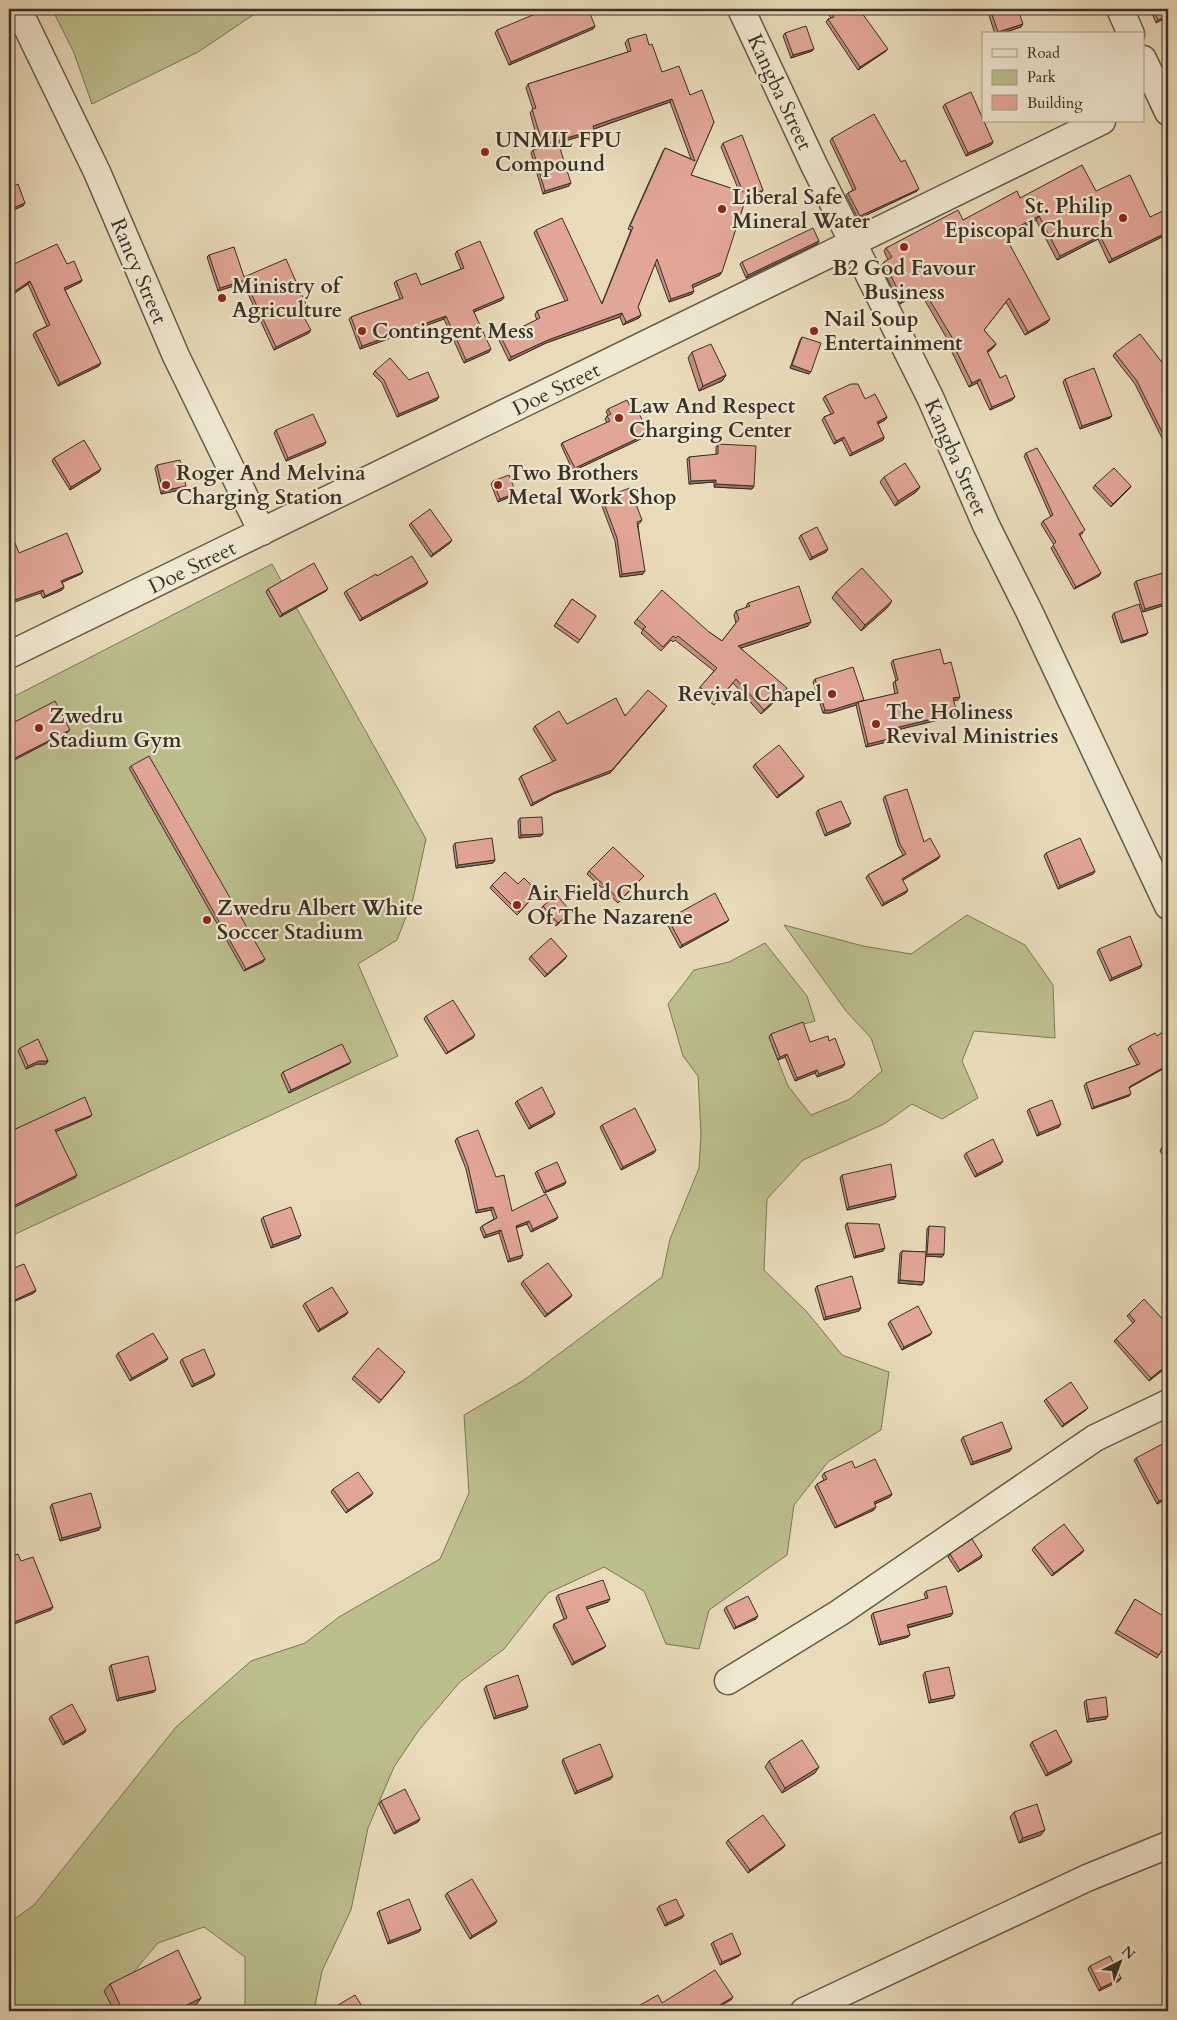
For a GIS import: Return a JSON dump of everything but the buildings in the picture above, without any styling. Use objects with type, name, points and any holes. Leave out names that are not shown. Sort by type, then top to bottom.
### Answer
[{"type":"street","name":"Rancy Street","points":[[18,9],[97,172],[176,356],[262,532]]},
{"type":"street","name":"Kangba Street","points":[[741,9],[930,397],[986,525],[1029,611],[1168,906]]},
{"type":"street","points":[[1120,9],[1131,32]]},
{"type":"street","points":[[1144,61],[1160,99]]},
{"type":"street","name":"Doe Street","points":[[9,655],[1100,122]]},
{"type":"street","points":[[728,1681],[839,1613],[1095,1438],[1168,1403]]},
{"type":"street","points":[[804,2011],[1104,1870],[1168,1845]]},
{"type":"green space","points":[[52,9],[262,9],[198,52],[92,104],[74,53]]},
{"type":"green space","name":"Zwedru Albert White Soccer Stadium","points":[[272,564],[426,839],[413,899],[397,940],[358,964],[398,1056],[9,1237],[9,699]]},
{"type":"green space","points":[[967,915],[1025,945],[1053,985],[1055,1038],[974,1031],[962,1061],[978,1098],[942,1119],[912,1104],[884,1124],[803,1160],[767,1199],[764,1270],[807,1312],[842,1355],[889,1372],[881,1430],[828,1462],[794,1505],[787,1555],[709,1610],[699,1649],[666,1644],[644,1591],[604,1567],[548,1593],[504,1649],[460,1682],[419,1730],[394,1767],[368,1828],[351,1910],[322,1971],[314,2011],[245,2011],[245,1957],[204,1927],[158,1943],[126,1981],[125,2011],[9,2011],[9,1923],[34,1905],[176,1727],[251,1661],[305,1643],[339,1617],[440,1559],[469,1493],[464,1415],[524,1380],[662,1277],[670,1239],[699,1168],[701,1134],[698,1076],[683,1056],[668,1004],[694,970],[729,962],[765,943],[807,996],[815,1021],[789,1028],[772,1045],[788,1086],[811,1115],[850,1099],[882,1071],[871,1038],[846,1011],[784,925],[863,946],[911,954]]},
{"type":"place","name":"UNMIL FPU Compound","points":[[485,152]]},
{"type":"place","name":"Liberal Safe Mineral Water","points":[[722,209]]},
{"type":"place","name":"St. Philip Episcopal Church","points":[[1123,218]]},
{"type":"place","name":"B2 God Favour Business","points":[[904,247]]},
{"type":"place","name":"Ministry of Agriculture","points":[[222,298]]},
{"type":"place","name":"Contingent Mess","points":[[362,331]]},
{"type":"place","name":"Nail Soup Entertainment","points":[[814,331]]},
{"type":"place","name":"Law And Respect Charging Center","points":[[619,418]]},
{"type":"place","name":"Roger And Melvina Charging Station","points":[[166,485]]},
{"type":"place","name":"Two Brothers Metal Work Shop","points":[[498,485]]},
{"type":"place","name":"Revival Chapel","points":[[832,694]]},
{"type":"place","name":"The Holiness Revival Ministries","points":[[876,724]]},
{"type":"place","name":"Zwedru Stadium Gym","points":[[39,728]]},
{"type":"place","name":"Air Field Church Of The Nazarene","points":[[517,905]]},
{"type":"place","name":"Zwedru Albert White Soccer Stadium","points":[[207,920]]}]
